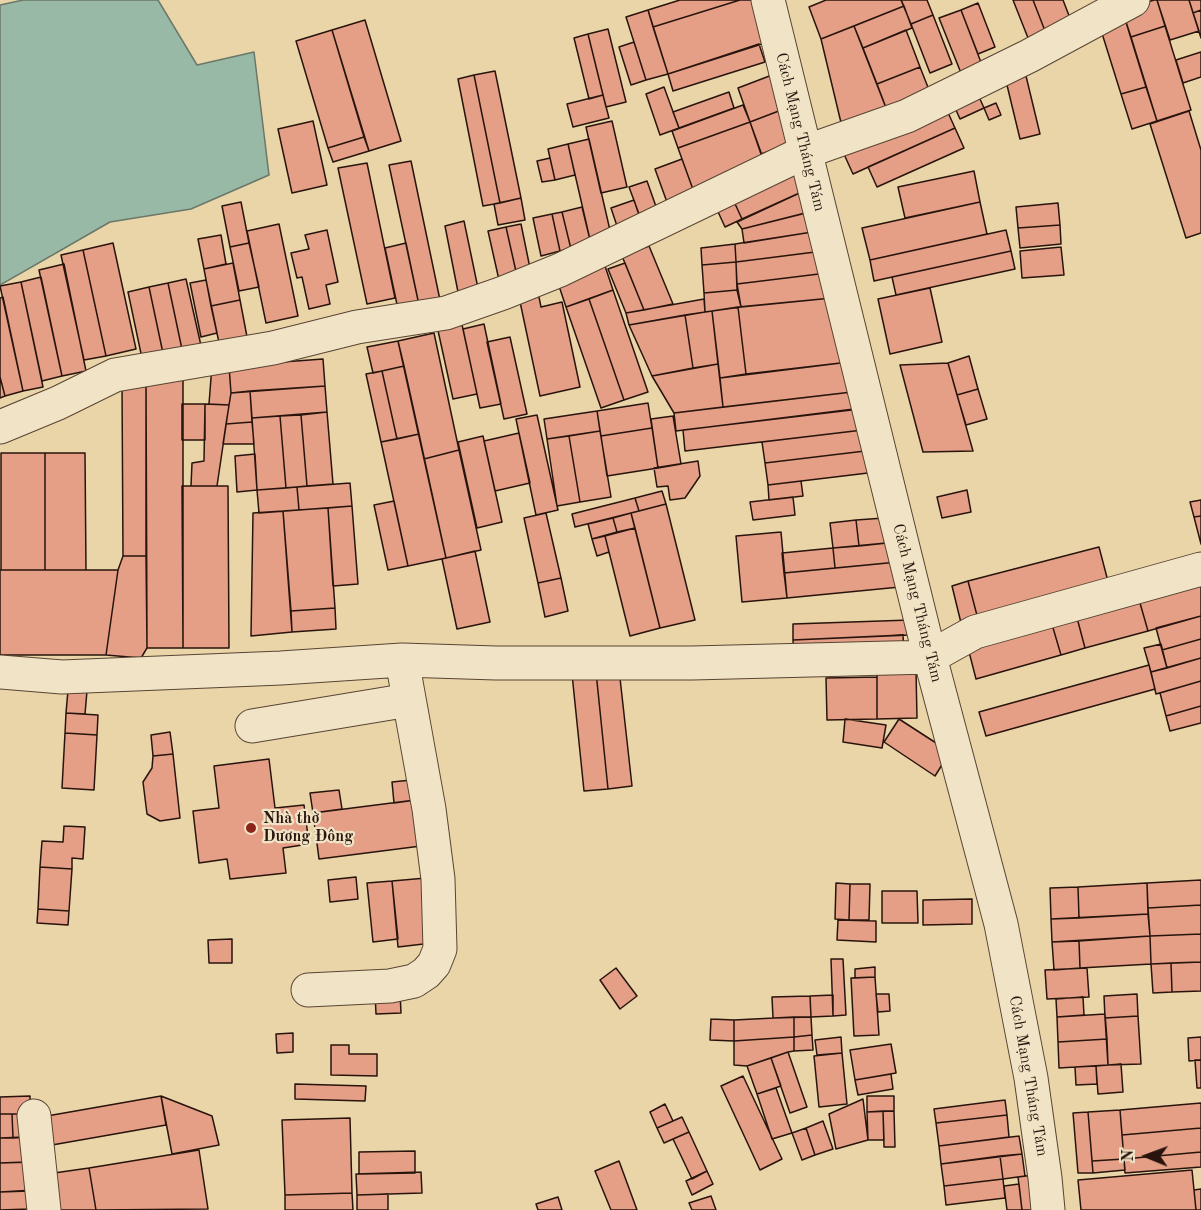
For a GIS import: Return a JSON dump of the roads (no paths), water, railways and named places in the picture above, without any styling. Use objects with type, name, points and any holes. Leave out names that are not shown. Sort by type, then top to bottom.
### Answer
[{"type":"street","name":"Cách Mạng Tháng Tám","points":[[768,0],[930,657],[1001,924],[1031,1078],[1048,1210]]},
{"type":"street","points":[[0,427],[58,403],[115,375],[273,348],[357,327],[446,313],[560,270],[805,152],[907,116],[1029,56],[1133,0]]},
{"type":"street","points":[[0,672],[62,677],[281,668],[402,660],[496,663],[692,663],[930,657],[975,632],[1201,569]]},
{"type":"street","points":[[308,990],[390,986],[414,981],[434,964],[440,949],[438,879],[429,809],[402,660]]},
{"type":"street","points":[[252,726],[409,700]]},
{"type":"street","points":[[34,1116],[44,1210]]},
{"type":"place","name":"Nhà thờ Dương Đông","points":[[251,828]]}]
